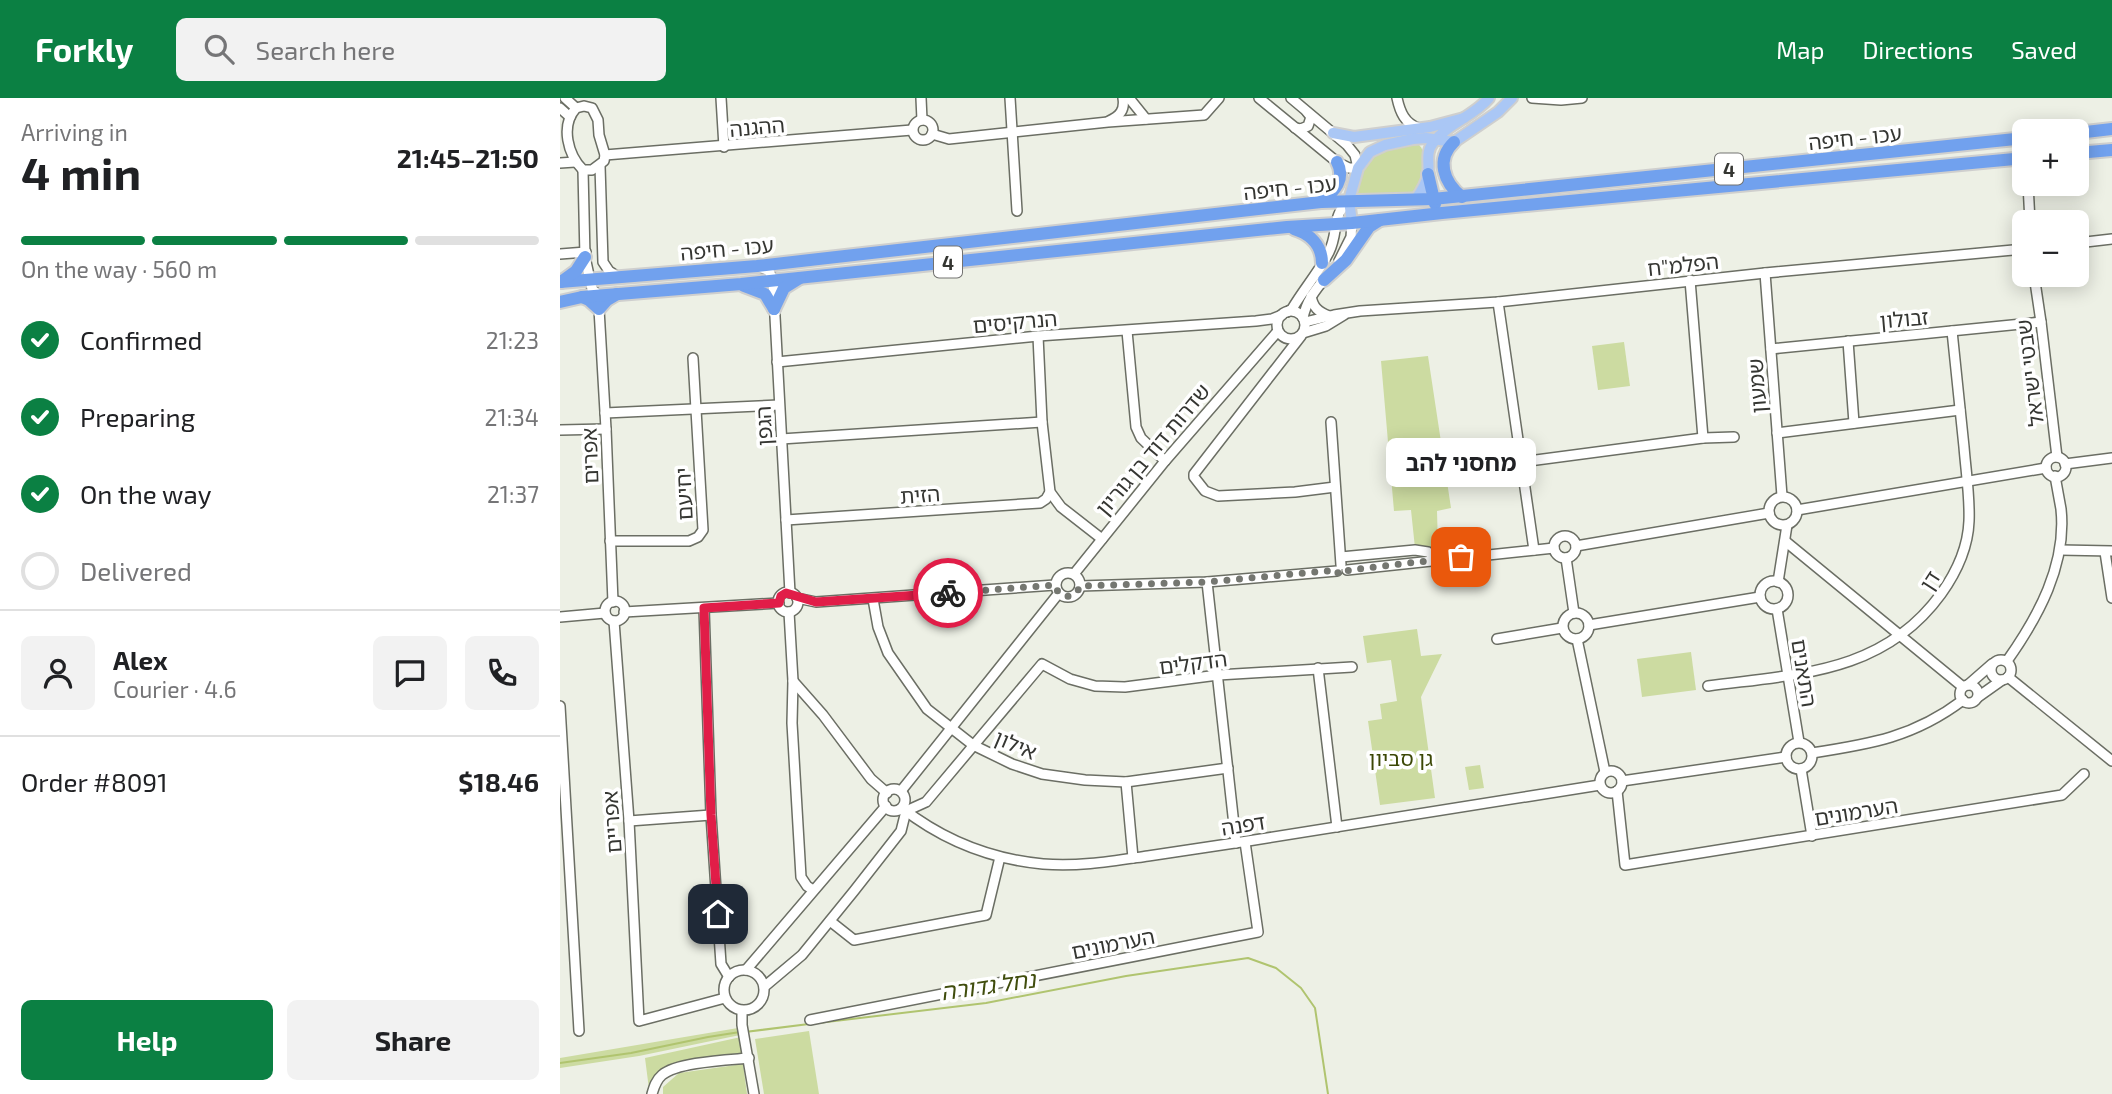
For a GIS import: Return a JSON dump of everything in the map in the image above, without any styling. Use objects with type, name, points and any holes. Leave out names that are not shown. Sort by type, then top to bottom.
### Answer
[{"type":"highway","points":[[2089,132],[2112,129]]},
{"type":"highway","name":"עכו - חיפה","points":[[560,282],[757,266],[1321,202],[1462,197],[2012,139]]},
{"type":"highway","points":[[1454,142],[1446,153],[1443,164],[1450,185],[1462,197]]},
{"type":"highway","points":[[2089,152],[2112,150]]},
{"type":"highway","name":"עכו - חיפה","points":[[560,302],[582,297],[599,302],[617,294],[741,285],[1287,226],[1352,223],[2010,160]]},
{"type":"highway","points":[[1321,202],[1332,193],[1339,180],[1337,162]]},
{"type":"highway","points":[[1428,174],[1433,199],[1441,213]]},
{"type":"highway","points":[[1324,279],[1346,260],[1368,228],[1381,220]]},
{"type":"highway","points":[[1287,226],[1313,239],[1320,251],[1322,263]]},
{"type":"highway","points":[[560,282],[576,271],[585,254]]},
{"type":"highway","points":[[774,309],[784,288],[803,277]]},
{"type":"highway","points":[[741,285],[765,294],[774,309]]},
{"type":"main road","points":[[1416,200],[1428,174],[1428,153],[1436,139],[1489,98]]},
{"type":"main road","points":[[1352,223],[1349,200],[1358,168],[1376,147],[1413,139],[1454,142],[1498,112],[1512,98]]},
{"type":"main road","points":[[1333,133],[1347,138],[1421,128],[1464,118]]},
{"type":"main road","points":[[1413,139],[1422,144],[1428,153]]},
{"type":"street","points":[[565,98],[573,112]]},
{"type":"street","points":[[721,98],[724,147]]},
{"type":"street","points":[[921,98],[922,120]]},
{"type":"street","points":[[1010,98],[1017,211]]},
{"type":"street","points":[[1108,122],[1121,114],[1123,98]]},
{"type":"street","points":[[1129,98],[1146,119]]},
{"type":"street","points":[[932,134],[949,139],[1204,115],[1219,98]]},
{"type":"street","points":[[1259,98],[1337,162],[1358,168],[1351,150],[1291,98]]},
{"type":"street","points":[[1397,98],[1407,122],[1421,128]]},
{"type":"street","points":[[1532,98],[1582,98]]},
{"type":"street","points":[[583,170],[600,166],[605,155],[592,103],[573,112],[568,129],[569,146],[575,162],[583,170],[585,254],[589,279],[599,302]]},
{"type":"street","points":[[560,108],[573,112]]},
{"type":"street","points":[[1295,128],[1303,129],[1308,126],[1311,117],[1307,112]]},
{"type":"street","points":[[922,120],[931,124],[932,134],[928,139],[921,140],[915,137],[912,130],[916,122],[922,120]]},
{"type":"street","name":"ההגנה","points":[[605,155],[912,130]]},
{"type":"street","points":[[560,163],[575,162]]},
{"type":"street","points":[[600,166],[603,262],[608,271],[618,277]]},
{"type":"street","points":[[1302,335],[1288,339],[1278,329],[1285,314],[1292,309],[1322,263],[1332,243],[1338,211],[1349,200]]},
{"type":"street","points":[[1335,487],[1218,496],[1200,486],[1194,474],[1302,335],[1305,308],[1311,296],[1341,258],[1353,231],[1352,223]]},
{"type":"street","points":[[2089,242],[2112,239]]},
{"type":"street","name":"הפלמ\"ח","points":[[1304,320],[2012,249]]},
{"type":"street","points":[[560,254],[585,254]]},
{"type":"street","points":[[757,266],[769,271],[773,280]]},
{"type":"street","name":"שמעון","points":[[1765,273],[1782,496]]},
{"type":"street","name":"הגפן","points":[[773,280],[786,520],[793,595]]},
{"type":"street","points":[[1690,280],[1703,438]]},
{"type":"street","name":"שבטי ישראל","points":[[2037,287],[2057,457]]},
{"type":"street","points":[[1311,296],[1315,308],[1329,316]]},
{"type":"street","name":"אפרים","points":[[599,302],[613,602]]},
{"type":"street","points":[[1498,302],[1534,550]]},
{"type":"street","points":[[1285,314],[1297,313],[1304,320]]},
{"type":"street","name":"הנרקיסים","points":[[777,362],[1038,336],[1256,321],[1285,314]]},
{"type":"street","name":"הפלמ\"ח","points":[[1302,335],[1326,326],[1346,314]]},
{"type":"street","name":"הנרקיסים","points":[[1256,321],[1278,329]]},
{"type":"street","name":"זבולון","points":[[1771,349],[2041,322]]},
{"type":"street","name":"שדרות דוד בן גוריון","points":[[1074,574],[1165,461],[1278,329]]},
{"type":"street","points":[[1127,331],[1138,432],[1146,444],[1165,461]]},
{"type":"street","name":"דן","points":[[1707,686],[1843,665],[1900,636],[1930,609],[1950,582],[1962,556],[1969,523],[1952,331]]},
{"type":"street","points":[[1038,336],[1042,422],[1050,492],[1061,507],[1102,539]]},
{"type":"street","name":"שדרות דוד בן גוריון","points":[[1262,349],[1288,339]]},
{"type":"street","points":[[1848,341],[1854,424]]},
{"type":"street","name":"יחיעם","points":[[610,541],[689,541],[698,537],[703,530],[693,358]]},
{"type":"street","points":[[605,413],[779,405]]},
{"type":"street","points":[[1777,433],[1960,410]]},
{"type":"street","points":[[781,439],[1042,422]]},
{"type":"street","points":[[1331,422],[1341,566]]},
{"type":"street","points":[[560,430],[606,429]]},
{"type":"street","points":[[1521,462],[1703,438],[1734,437]]},
{"type":"street","points":[[2057,457],[2065,464],[2063,473],[2055,476],[2049,474],[2046,468],[2049,460],[2057,457]]},
{"type":"street","points":[[2065,464],[2112,458]]},
{"type":"street","points":[[1797,510],[2046,468]]},
{"type":"street","points":[[2007,661],[2040,609],[2060,550],[2061,511],[2055,476]]},
{"type":"street","name":"הזית","points":[[786,520],[1037,503],[1044,502],[1050,492]]},
{"type":"street","points":[[1782,496],[1794,502],[1797,510],[1795,519],[1787,524],[1778,524],[1769,513],[1773,500],[1782,496]]},
{"type":"street","points":[[1576,545],[1769,513]]},
{"type":"street","points":[[1778,582],[1787,524]]},
{"type":"street","points":[[1564,535],[1571,537],[1576,545],[1575,552],[1566,558],[1559,556],[1554,548],[1557,538],[1564,535]]},
{"type":"street","points":[[1785,541],[1900,636],[1965,686],[1976,688],[1978,697]]},
{"type":"street","points":[[1080,586],[1207,582],[1341,566],[1437,560],[1554,548]]},
{"type":"street","points":[[1341,566],[1415,550],[1427,552],[1437,560]]},
{"type":"street","points":[[2060,550],[2108,552],[2112,598]]},
{"type":"street","points":[[1566,558],[1574,613]]},
{"type":"street","points":[[1063,573],[1074,574],[1080,580],[1080,586],[1077,593],[1071,597],[1062,596],[1057,589],[1057,578],[1063,573]]},
{"type":"street","points":[[1773,581],[1778,582],[1786,587],[1788,596],[1785,604],[1777,609],[1768,608],[1760,597],[1762,588],[1773,581]]},
{"type":"street","points":[[1207,582],[1228,768],[1240,842]]},
{"type":"street","points":[[779,603],[781,608],[793,610],[816,602],[1057,589]]},
{"type":"street","points":[[901,791],[1057,589]]},
{"type":"street","points":[[779,603],[783,594],[816,602]]},
{"type":"street","points":[[793,595],[798,603],[793,610],[792,723],[801,877],[813,890]]},
{"type":"street","points":[[1589,625],[1760,597]]},
{"type":"street","name":"אילון","points":[[873,599],[878,626],[888,653],[927,709],[973,745],[1012,764],[1042,774],[1126,782],[1228,768]]},
{"type":"street","points":[[613,602],[621,604],[624,612],[620,620],[614,621],[608,619],[605,613],[608,605],[613,602]]},
{"type":"street","points":[[624,612],[779,603]]},
{"type":"street","points":[[704,608],[711,815],[721,964],[729,977]]},
{"type":"street","name":"התאנים","points":[[1777,609],[1799,742]]},
{"type":"street","points":[[560,617],[605,613]]},
{"type":"street","points":[[1574,613],[1585,617],[1589,625],[1585,636],[1577,639],[1566,636],[1562,628],[1566,617],[1574,613]]},
{"type":"street","name":"אפריים","points":[[614,621],[629,821],[639,1021],[725,998]]},
{"type":"street","points":[[1497,639],[1562,628]]},
{"type":"street","points":[[1577,639],[1605,772]]},
{"type":"street","points":[[1962,700],[1960,692],[1965,686],[1997,660],[2007,661]]},
{"type":"street","points":[[1962,700],[1971,703],[2005,678],[2011,670],[2007,661]]},
{"type":"street","name":"הדקלים","points":[[973,745],[1042,664],[1070,679],[1095,686],[1125,687],[1217,675],[1352,667]]},
{"type":"street","points":[[1992,664],[1993,677],[2005,678],[2112,761]]},
{"type":"street","points":[[1318,668],[1337,827]]},
{"type":"street","points":[[793,681],[824,715],[871,779],[887,793]]},
{"type":"street","points":[[1812,753],[1881,741],[1910,732],[1941,717],[1962,700]]},
{"type":"street","points":[[560,706],[564,870],[579,1031]]},
{"type":"street","points":[[1799,742],[1806,744],[1812,753],[1811,762],[1801,769],[1789,765],[1786,757],[1790,745],[1799,742]]},
{"type":"street","points":[[901,791],[892,790],[887,793],[884,798],[886,806],[892,810],[904,810],[926,802],[973,745]]},
{"type":"street","points":[[1622,781],[1786,757]]},
{"type":"street","points":[[1801,769],[1812,836]]},
{"type":"street","points":[[1605,772],[1616,772],[1622,781]]},
{"type":"street","points":[[1605,772],[1600,778],[1600,785],[1607,793],[1617,791],[1622,781]]},
{"type":"street","name":"הערמונים","points":[[1617,791],[1625,865],[2062,794],[2084,774]]},
{"type":"street","points":[[1126,782],[1133,859]]},
{"type":"street","name":"דפנה","points":[[904,810],[941,835],[1000,857],[1044,864],[1083,865],[1600,785]]},
{"type":"street","points":[[764,988],[802,955],[901,831],[905,798],[901,791]]},
{"type":"street","points":[[746,970],[758,976],[764,994],[759,1005],[742,1011],[732,1007],[725,998],[724,987],[729,977],[746,970],[886,806]]},
{"type":"street","points":[[629,821],[711,815]]},
{"type":"street","name":"הערמונים","points":[[810,1020],[1258,932],[1240,842]]},
{"type":"street","points":[[830,921],[854,940],[986,915],[1000,857]]},
{"type":"street","points":[[742,1011],[754,1094]]},
{"type":"street","points":[[652,1094],[662,1074],[677,1067],[749,1058]]},
{"type":"green space","points":[[1416,142],[1424,153],[1425,167],[1414,193],[1354,193],[1361,171],[1378,149]]},
{"type":"green space","points":[[1624,342],[1630,386],[1598,390],[1592,346]]},
{"type":"green space","points":[[1428,356],[1451,508],[1437,511],[1438,547],[1415,548],[1411,510],[1394,511],[1381,361]]},
{"type":"green space","name":"גן סביון","points":[[1417,629],[1421,656],[1442,654],[1421,697],[1435,798],[1380,805],[1368,721],[1382,719],[1380,704],[1397,701],[1391,660],[1367,663],[1363,636]]},
{"type":"green space","points":[[1691,652],[1696,690],[1642,697],[1637,659]]},
{"type":"green space","points":[[1480,765],[1484,788],[1469,790],[1465,767]]},
{"type":"green space","points":[[738,1028],[740,1035],[639,1056],[560,1068],[560,1058]]},
{"type":"green space","points":[[809,1031],[819,1094],[764,1094],[755,1039]]},
{"type":"green space","points":[[741,1037],[742,1055],[677,1063],[657,1073],[649,1089],[645,1058]]},
{"type":"green space","points":[[743,1064],[747,1094],[663,1094],[663,1087],[679,1073]]},
{"type":"waterway","name":"נחל גדורה","points":[[818,1023],[986,1003],[1126,976],[1248,958],[1276,968],[1301,988],[1315,1008],[1328,1094]]},
{"type":"waterway","name":"נחל גדורה","points":[[745,1032],[809,1024]]},
{"type":"waterway","name":"נחל גדורה","points":[[560,1063],[631,1053],[740,1032]]},
{"type":"way so far","points":[[948,593],[1055,585],[1062,596],[1071,597],[1077,593],[1080,586],[1207,582],[1337,570],[1343,575],[1347,570],[1461,557]]},
{"type":"place","name":"מחסני להב","points":[[1461,557]]},
{"type":"route","points":[[718,914],[711,815],[704,608],[779,603],[781,596],[786,593],[816,602],[948,593]]}]
